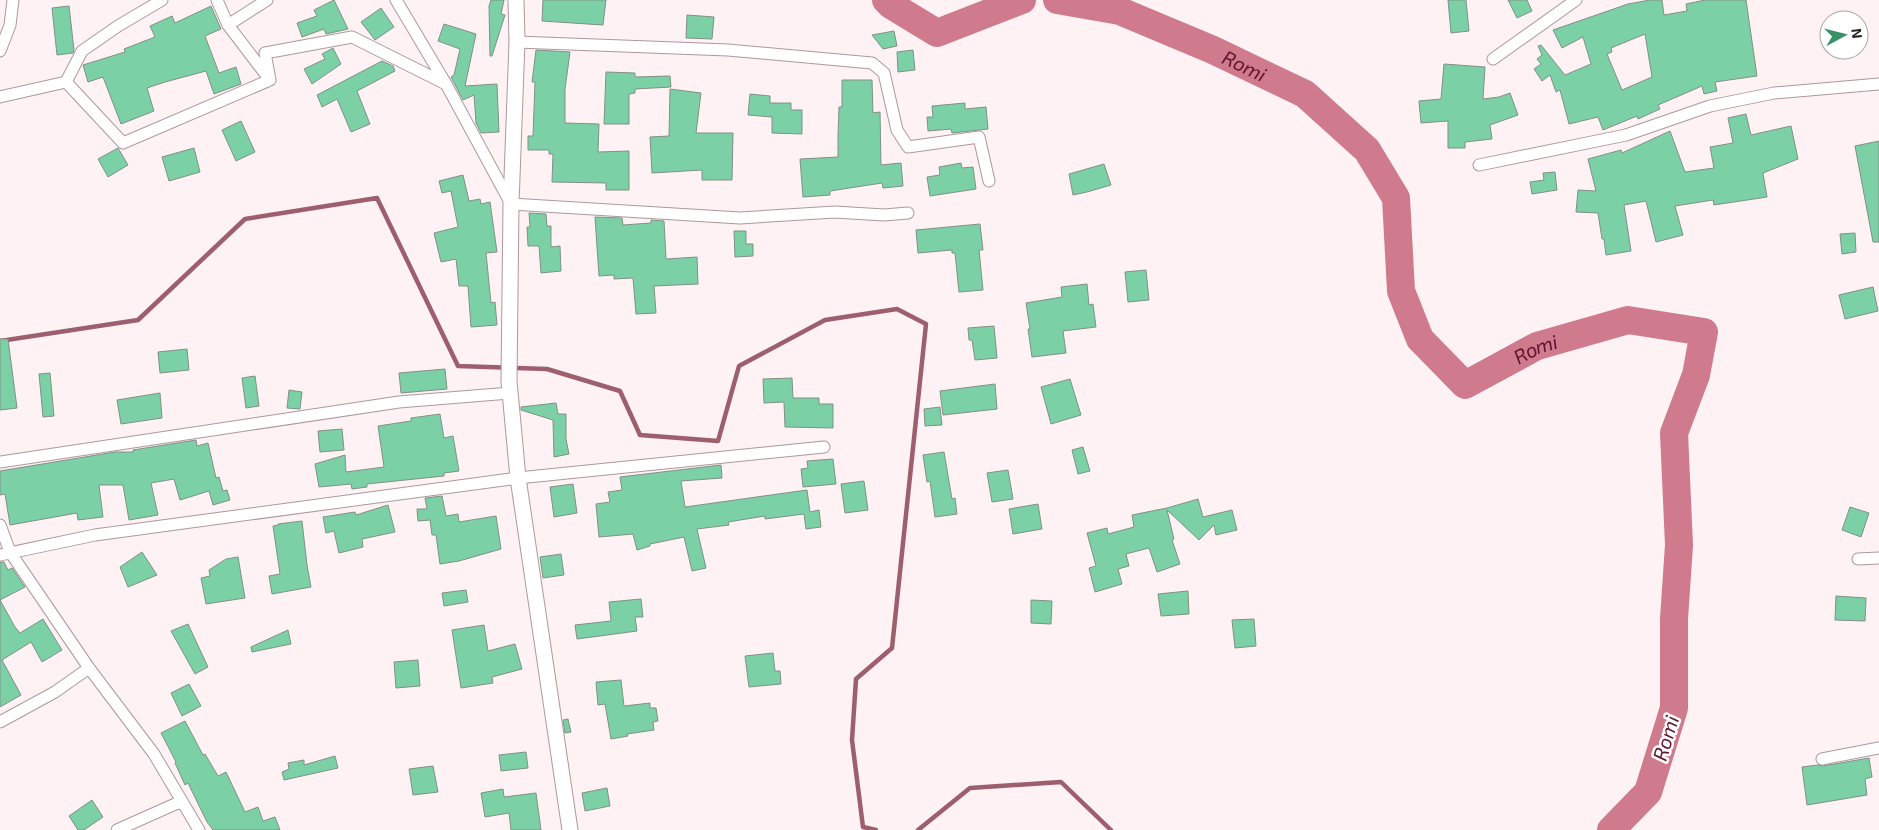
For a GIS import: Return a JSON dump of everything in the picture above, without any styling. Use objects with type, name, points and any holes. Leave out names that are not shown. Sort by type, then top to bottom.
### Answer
[{"type":"street","points":[[0,51],[10,25],[13,0]]},
{"type":"street","points":[[0,97],[66,82],[82,51],[118,26],[162,0]]},
{"type":"street","points":[[217,0],[228,25],[270,80]]},
{"type":"street","points":[[228,25],[267,0]]},
{"type":"street","points":[[396,0],[446,84],[511,204]]},
{"type":"street","points":[[516,0],[517,42],[511,204],[510,387],[518,478],[570,830]]},
{"type":"street","points":[[1493,59],[1576,0]]},
{"type":"street","points":[[270,80],[266,53],[352,37],[446,84]]},
{"type":"street","points":[[517,42],[728,50],[872,63],[884,73],[897,130],[908,147],[979,137],[989,181]]},
{"type":"street","points":[[66,82],[123,143],[270,80]]},
{"type":"street","points":[[1479,165],[1626,134],[1720,104],[1774,93],[1879,84]]},
{"type":"street","points":[[511,204],[740,218],[835,212],[884,215],[908,212]]},
{"type":"street","points":[[0,462],[510,387]]},
{"type":"street","points":[[5,554],[94,535],[518,478],[824,447]]},
{"type":"street","points":[[0,526],[5,554],[88,668],[154,754],[199,830]]},
{"type":"street","points":[[1858,560],[1879,558]]},
{"type":"street","points":[[0,722],[54,692],[88,668]]},
{"type":"street","points":[[1822,759],[1879,748]]},
{"type":"street","points":[[118,830],[182,801]]},
{"type":"building","points":[[334,0],[348,29],[326,34],[324,29],[302,37],[297,23],[317,16],[314,10]]},
{"type":"building","points":[[491,0],[504,0],[501,14],[505,15],[492,56],[490,56],[489,6]]},
{"type":"building","points":[[543,0],[606,0],[603,25],[542,21]]},
{"type":"building","points":[[1448,0],[1466,0],[1469,31],[1451,33]]},
{"type":"building","points":[[1508,0],[1527,0],[1532,11],[1517,18]]},
{"type":"building","points":[[1662,0],[1664,15],[1687,11],[1686,4],[1705,0],[1746,0],[1757,76],[1715,82],[1717,91],[1704,94],[1702,86],[1658,105],[1660,109],[1638,119],[1637,116],[1603,130],[1598,117],[1569,124],[1560,90],[1556,92],[1550,75],[1542,81],[1534,69],[1541,64],[1537,59],[1542,55],[1538,46],[1541,45],[1565,75],[1591,64],[1583,37],[1562,48],[1553,30],[1628,4]],"holes":[[[1645,34],[1652,77],[1622,90],[1607,54],[1612,52],[1611,48]]]},
{"type":"building","points":[[69,6],[74,50],[73,53],[57,55],[52,8]]},
{"type":"building","points":[[211,6],[221,29],[205,36],[219,73],[236,67],[241,84],[214,94],[206,71],[147,88],[154,111],[121,124],[103,77],[88,82],[83,65],[125,52],[124,49],[155,37],[150,26],[172,16],[175,23]]},
{"type":"building","points":[[381,8],[394,27],[375,40],[361,22]]},
{"type":"building","points":[[687,15],[714,17],[712,39],[686,38]]},
{"type":"building","points":[[444,24],[476,34],[465,86],[497,84],[499,132],[481,133],[476,123],[474,95],[463,100],[452,79],[460,49],[438,41]]},
{"type":"building","points":[[894,31],[897,46],[883,49],[872,35]]},
{"type":"building","points":[[333,48],[341,64],[312,84],[304,69],[325,59],[322,54]]},
{"type":"building","points":[[536,50],[570,52],[565,89],[565,123],[599,124],[598,152],[629,151],[629,190],[606,190],[606,183],[552,182],[553,154],[549,154],[549,150],[528,150],[528,136],[533,136],[535,82],[532,82]]},
{"type":"building","points":[[913,50],[915,70],[898,72],[897,52]]},
{"type":"building","points":[[382,61],[393,66],[395,71],[357,91],[370,124],[351,132],[337,99],[322,107],[317,95]]},
{"type":"building","points":[[1444,64],[1485,67],[1483,99],[1499,97],[1510,93],[1518,115],[1490,125],[1492,139],[1465,142],[1465,148],[1448,148],[1448,121],[1421,123],[1419,101],[1441,99]]},
{"type":"building","points":[[606,72],[635,73],[635,77],[670,76],[671,87],[635,89],[635,93],[629,94],[629,124],[604,124]]},
{"type":"building","points":[[842,80],[872,80],[873,113],[880,112],[881,165],[901,163],[903,186],[883,188],[882,183],[830,191],[830,195],[803,197],[800,159],[838,157],[839,107],[842,107]]},
{"type":"building","points":[[670,89],[701,93],[696,133],[733,133],[732,180],[702,180],[702,170],[652,173],[650,137],[669,136]]},
{"type":"building","points":[[750,94],[770,96],[770,103],[791,103],[791,110],[802,110],[802,134],[772,133],[772,117],[748,115]]},
{"type":"building","points":[[965,103],[965,109],[986,107],[988,129],[952,133],[951,129],[928,131],[927,117],[933,117],[932,106]]},
{"type":"building","points":[[1746,114],[1751,135],[1791,126],[1798,159],[1763,173],[1767,197],[1714,205],[1713,200],[1675,206],[1683,235],[1656,242],[1646,201],[1624,205],[1631,251],[1606,255],[1598,213],[1576,212],[1578,190],[1596,191],[1588,159],[1621,150],[1622,153],[1670,131],[1685,172],[1714,168],[1710,147],[1733,143],[1728,118]]},
{"type":"building","points":[[241,121],[255,152],[236,161],[222,130]]},
{"type":"building","points":[[1879,141],[1879,242],[1873,242],[1855,146]]},
{"type":"building","points":[[118,148],[128,165],[108,177],[98,159]]},
{"type":"building","points":[[194,148],[200,172],[169,181],[162,157]]},
{"type":"building","points":[[961,163],[962,168],[973,167],[976,189],[930,196],[927,177],[940,175],[939,167]]},
{"type":"building","points":[[1104,164],[1111,185],[1073,195],[1069,174]]},
{"type":"building","points":[[1555,172],[1557,190],[1532,194],[1530,182],[1544,180],[1543,173]]},
{"type":"building","points":[[463,175],[469,201],[480,199],[481,204],[490,202],[497,252],[486,253],[491,303],[495,302],[497,325],[471,327],[468,286],[459,286],[456,259],[441,262],[434,233],[458,227],[451,191],[442,193],[439,181]]},
{"type":"building","points":[[529,213],[546,214],[547,226],[551,226],[551,247],[560,246],[561,271],[541,273],[539,246],[528,246],[527,227],[530,227]]},
{"type":"building","points":[[595,217],[622,218],[623,225],[651,223],[651,220],[664,221],[666,259],[697,257],[698,284],[654,286],[656,313],[636,314],[633,278],[614,279],[614,275],[599,276]]},
{"type":"building","points":[[980,224],[983,250],[979,250],[983,290],[959,292],[955,253],[952,253],[952,250],[918,253],[916,230]]},
{"type":"building","points":[[734,231],[746,231],[746,244],[753,244],[753,256],[735,257]]},
{"type":"building","points":[[1855,233],[1856,252],[1842,254],[1840,234]]},
{"type":"building","points":[[1146,270],[1149,300],[1128,302],[1125,272]]},
{"type":"building","points":[[1087,284],[1089,305],[1093,304],[1096,327],[1063,331],[1066,353],[1032,357],[1026,303],[1062,297],[1061,287]]},
{"type":"building","points":[[1873,287],[1878,311],[1845,319],[1839,295]]},
{"type":"building","points":[[994,326],[997,358],[975,360],[972,340],[969,340],[968,328]]},
{"type":"building","points":[[0,339],[8,339],[17,408],[0,410]]},
{"type":"building","points":[[187,349],[189,370],[160,373],[158,352]]},
{"type":"building","points":[[445,369],[447,389],[401,393],[399,373]]},
{"type":"building","points":[[50,373],[54,416],[43,417],[39,374]]},
{"type":"building","points":[[255,376],[259,406],[246,408],[242,378]]},
{"type":"building","points":[[792,378],[793,398],[819,398],[819,404],[833,404],[833,428],[785,427],[784,402],[764,403],[763,379]]},
{"type":"building","points":[[1070,379],[1081,415],[1051,424],[1041,387]]},
{"type":"building","points":[[995,384],[997,409],[943,415],[940,391]]},
{"type":"building","points":[[289,390],[302,392],[300,409],[287,408]]},
{"type":"building","points":[[160,393],[162,418],[121,424],[117,400]]},
{"type":"building","points":[[556,403],[558,414],[566,414],[566,439],[569,454],[554,457],[553,420],[521,410],[521,407]]},
{"type":"building","points":[[940,407],[942,425],[925,426],[924,409]]},
{"type":"building","points":[[440,414],[444,438],[453,436],[459,471],[444,473],[444,476],[367,484],[367,487],[352,489],[351,484],[319,487],[315,464],[345,455],[346,472],[384,467],[378,426],[411,421],[411,418]]},
{"type":"building","points":[[342,429],[344,450],[320,452],[318,431]]},
{"type":"building","points":[[196,440],[197,446],[208,443],[216,478],[219,477],[223,491],[227,490],[230,500],[213,505],[209,491],[180,500],[174,479],[151,483],[158,515],[129,520],[123,485],[99,485],[103,517],[78,520],[77,513],[10,525],[5,494],[0,495],[0,471],[115,452],[133,452],[133,450]]},
{"type":"building","points":[[1083,447],[1090,471],[1078,474],[1072,450]]},
{"type":"building","points":[[944,452],[952,499],[955,498],[957,514],[935,517],[930,481],[927,482],[923,455]]},
{"type":"building","points":[[833,459],[836,484],[803,487],[801,469],[808,468],[807,461]]},
{"type":"building","points":[[721,465],[722,478],[681,481],[685,507],[807,490],[810,512],[819,510],[821,527],[806,529],[804,514],[765,519],[765,516],[728,522],[729,525],[697,529],[706,568],[692,571],[684,537],[650,544],[650,546],[637,550],[633,534],[599,537],[596,504],[610,502],[608,492],[622,490],[620,477]]},
{"type":"building","points":[[1008,470],[1013,499],[992,502],[987,473]]},
{"type":"building","points":[[864,481],[868,510],[845,513],[841,484]]},
{"type":"building","points":[[573,484],[577,513],[554,517],[550,487]]},
{"type":"building","points":[[442,496],[446,516],[458,514],[459,522],[496,516],[501,549],[459,561],[440,564],[436,535],[432,535],[430,520],[418,521],[417,509],[427,509],[425,498]]},
{"type":"building","points":[[1198,499],[1203,517],[1232,510],[1237,530],[1216,535],[1214,525],[1199,540],[1167,510],[1174,539],[1172,540],[1180,564],[1157,572],[1149,548],[1126,554],[1129,566],[1118,569],[1122,584],[1095,592],[1089,568],[1096,566],[1087,533],[1107,528],[1108,534],[1134,527],[1132,515]]},
{"type":"building","points":[[1038,504],[1042,529],[1013,534],[1009,509]]},
{"type":"building","points":[[388,505],[395,532],[362,539],[363,547],[339,553],[334,531],[326,533],[323,517],[355,512],[356,515]]},
{"type":"building","points":[[1850,507],[1869,513],[1861,537],[1842,530]]},
{"type":"building","points":[[302,521],[311,587],[272,594],[269,576],[280,574],[273,526]]},
{"type":"building","points":[[142,552],[157,575],[128,587],[120,567]]},
{"type":"building","points":[[561,554],[564,575],[543,578],[540,557]]},
{"type":"building","points":[[238,557],[245,598],[206,604],[201,578],[210,576],[209,570],[226,559]]},
{"type":"building","points":[[0,562],[4,562],[8,570],[12,568],[25,587],[0,600]]},
{"type":"building","points":[[466,590],[468,602],[444,606],[442,593]]},
{"type":"building","points":[[1188,591],[1189,614],[1161,616],[1158,594]]},
{"type":"building","points":[[1836,596],[1866,598],[1865,621],[1835,620]]},
{"type":"building","points":[[641,599],[643,617],[635,617],[637,631],[577,639],[575,625],[611,621],[609,602]]},
{"type":"building","points":[[0,600],[20,633],[43,619],[62,650],[42,662],[31,642],[2,660],[21,695],[0,707]]},
{"type":"building","points":[[1031,600],[1052,601],[1051,624],[1031,623]]},
{"type":"building","points":[[1254,619],[1256,646],[1235,648],[1232,620]]},
{"type":"building","points":[[188,624],[208,667],[195,674],[171,631]]},
{"type":"building","points":[[484,625],[488,651],[515,644],[522,669],[492,677],[493,683],[461,688],[452,630]]},
{"type":"building","points":[[288,630],[291,644],[252,652],[251,647]]},
{"type":"building","points":[[773,653],[775,671],[780,671],[781,684],[749,687],[745,656]]},
{"type":"building","points":[[418,660],[420,686],[396,688],[394,662]]},
{"type":"building","points":[[621,680],[624,706],[650,703],[650,708],[656,708],[658,721],[653,722],[654,730],[627,734],[628,736],[611,739],[605,704],[598,705],[596,682]]},
{"type":"building","points":[[189,684],[201,706],[182,716],[171,693]]},
{"type":"building","points":[[568,719],[571,732],[565,733],[563,720]]},
{"type":"building","points":[[185,721],[203,755],[205,754],[218,776],[226,772],[245,812],[258,807],[263,821],[275,817],[280,830],[213,830],[207,822],[188,783],[185,785],[161,733]]},
{"type":"building","points":[[526,752],[528,768],[501,771],[499,755]]},
{"type":"building","points":[[335,756],[338,768],[284,780],[282,772],[289,769],[288,763],[304,760],[304,765]]},
{"type":"building","points":[[1869,758],[1872,777],[1865,779],[1867,795],[1807,805],[1802,767],[1823,766]]},
{"type":"building","points":[[433,766],[438,792],[413,795],[409,769]]},
{"type":"building","points":[[607,788],[610,806],[585,811],[582,793]]},
{"type":"building","points":[[503,789],[504,797],[536,793],[541,830],[511,830],[509,813],[485,817],[481,793]]},
{"type":"building","points":[[92,800],[103,817],[84,830],[78,830],[69,816]]},
{"type":"waterway","name":"Romi","points":[[886,0],[937,33],[1022,0]]},
{"type":"waterway","name":"Romi","points":[[1057,0],[1120,11],[1213,50],[1305,94],[1367,150],[1396,198],[1401,291],[1420,339],[1465,385],[1537,346],[1628,320],[1704,332],[1696,375],[1674,433],[1679,545],[1674,619],[1674,708],[1648,792],[1611,830]]},
{"type":"waterway","points":[[0,341],[138,320],[245,219],[377,198],[458,366],[547,369],[620,391],[640,435],[718,441],[739,366],[825,320],[897,309],[926,324],[892,648],[856,679],[852,740],[863,827],[876,830]]},
{"type":"waterway","points":[[918,830],[970,788],[1061,782],[1111,830]]}]
